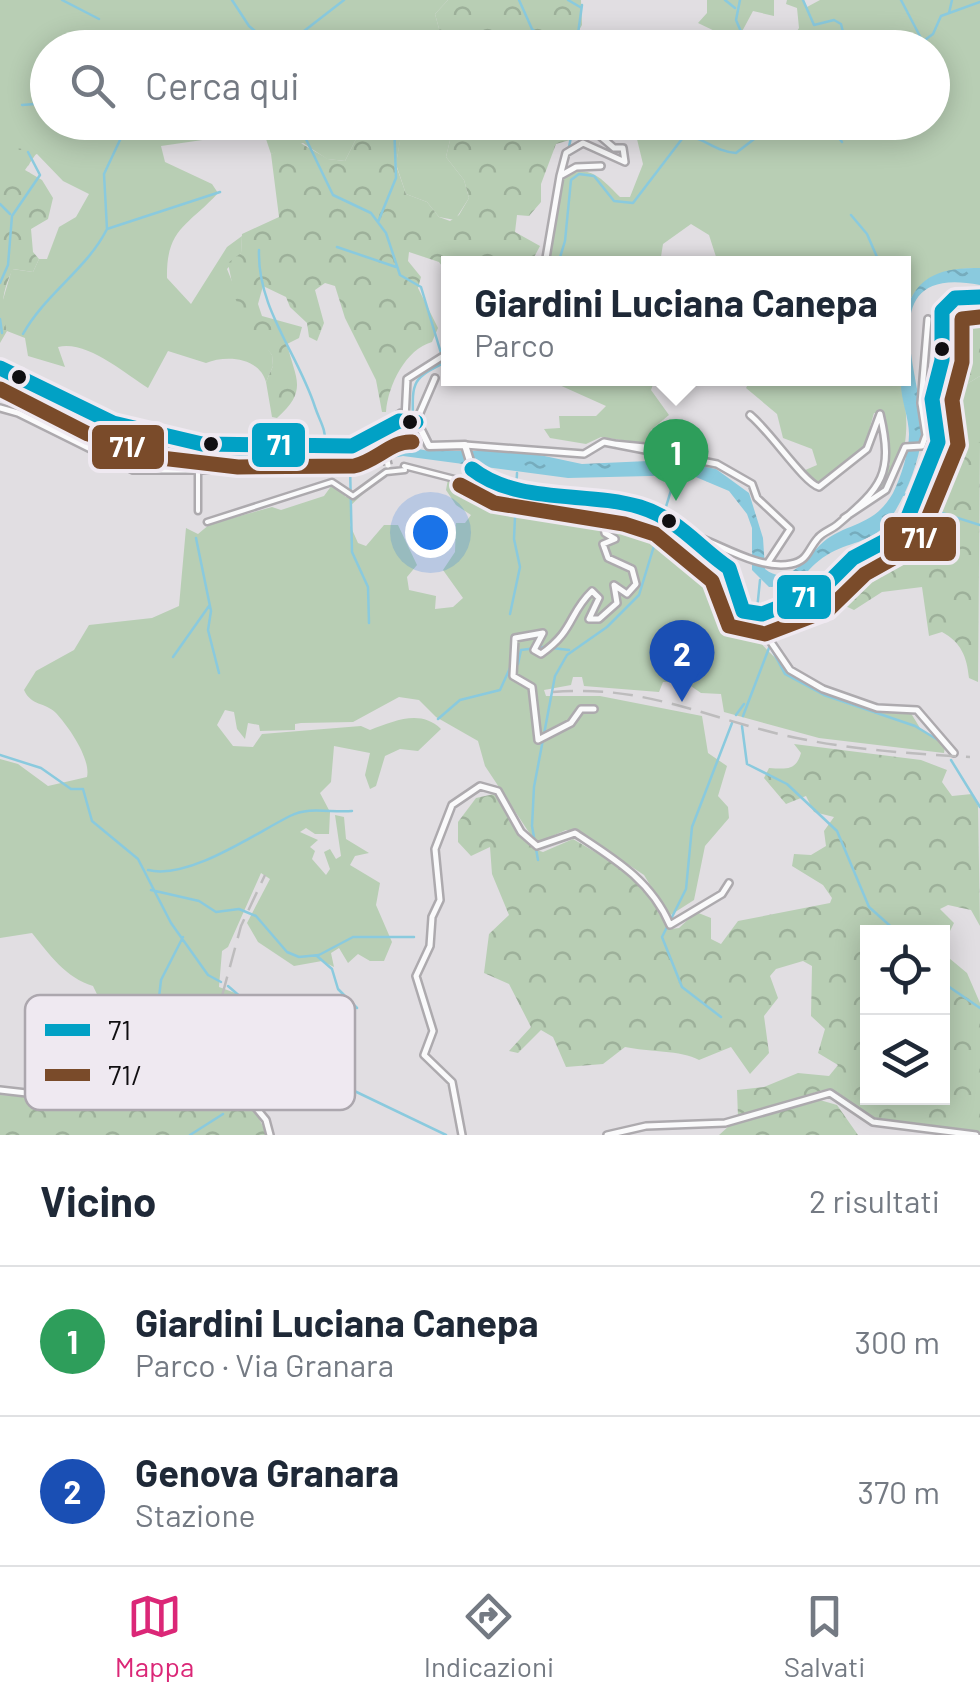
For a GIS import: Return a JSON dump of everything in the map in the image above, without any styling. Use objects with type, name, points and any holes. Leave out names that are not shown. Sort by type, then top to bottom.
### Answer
[{"type":"street","points":[[547,256],[566,153],[583,142],[625,162],[622,148],[614,148],[606,140]]},
{"type":"street","points":[[560,176],[576,167],[601,166]]},
{"type":"street","points":[[705,573],[738,614],[755,615],[780,601],[803,598],[832,585],[856,556],[890,542],[902,532],[938,442],[932,399],[942,360],[942,312],[956,298],[980,297]]},
{"type":"street","points":[[207,522],[332,482],[353,496],[389,470],[404,468],[470,484],[480,479],[563,492],[596,503],[631,504],[748,557],[793,564],[806,558],[819,536],[886,490],[905,446],[922,446],[926,435],[921,404],[928,319]]},
{"type":"street","points":[[441,358],[406,380],[409,420],[429,446],[584,454],[596,443],[665,449]]},
{"type":"street","points":[[0,368],[94,416],[153,438],[244,447],[366,443],[384,426],[409,420],[435,378]]},
{"type":"street","points":[[2,408],[124,467],[284,470]]},
{"type":"street","points":[[750,415],[776,438],[806,480],[819,486],[860,458],[875,436],[880,414],[886,442],[884,476],[878,488],[842,520]]},
{"type":"street","points":[[384,426],[389,470]]},
{"type":"street","points":[[611,444],[717,464],[752,484],[757,498],[780,523],[786,524],[790,534],[769,561]]},
{"type":"street","points":[[466,446],[472,469],[480,479]]},
{"type":"street","points":[[198,470],[198,511]]},
{"type":"street","points":[[594,709],[581,709],[571,723],[548,738],[536,738],[534,691],[527,682],[513,676],[515,638],[543,633],[534,648],[542,654],[571,629],[574,614],[590,592],[599,598],[589,619],[598,618],[617,603],[614,585],[628,594],[636,584],[632,569],[608,558],[603,544],[615,539],[605,533],[604,527],[624,522],[652,524],[662,518]]},
{"type":"street","points":[[692,534],[707,555],[730,568],[737,604],[755,615],[790,670],[824,689],[877,708],[917,710],[954,753]]},
{"type":"street","points":[[713,587],[711,566],[717,565]]},
{"type":"street","points":[[462,1135],[452,1082],[424,1055],[432,1031],[416,976],[430,946],[432,918],[440,900],[435,849],[458,799],[480,786],[498,791],[520,832],[536,846],[574,833],[624,863],[644,882],[670,925],[722,894],[729,884]]},
{"type":"street","points":[[0,1090],[25,1093]]},
{"type":"street","points":[[606,1135],[646,1126],[725,1122],[758,1116],[809,1095],[830,1093],[873,1122],[976,1135]]},
{"type":"street","points":[[258,1110],[266,1120],[270,1135]]},
{"type":"green space","points":[[0,0],[448,0],[435,14],[439,30],[30,30],[30,140],[202,140],[161,146],[165,162],[212,184],[218,193],[175,238],[167,278],[191,304],[227,247],[242,236],[241,253],[227,269],[248,321],[272,355],[273,366],[266,382],[256,367],[241,360],[206,363],[168,351],[148,388],[81,348],[58,347],[65,367],[28,356],[25,338],[7,331],[0,310],[12,269],[33,272],[39,259],[47,259],[59,227],[76,217],[89,194],[63,181],[37,154],[31,156],[29,165],[0,182]]},
{"type":"green space","points":[[448,0],[581,0],[582,25],[579,30],[439,30],[435,14]]},
{"type":"green space","points":[[707,0],[774,0],[774,16],[753,11],[743,30],[713,30],[698,23],[707,13]]},
{"type":"green space","points":[[787,0],[803,0],[807,7],[820,0],[980,0],[980,268],[943,273],[922,285],[911,299],[911,256],[716,256],[709,235],[691,224],[663,244],[661,256],[550,256],[561,180],[586,172],[620,197],[630,197],[643,164],[637,140],[950,140],[950,30],[798,30],[797,8],[786,4]]},
{"type":"green space","points":[[266,140],[356,140],[345,161],[327,159],[303,143],[271,154]]},
{"type":"green space","points":[[356,140],[400,140],[396,165],[406,194],[427,202],[439,217],[450,221],[459,215],[469,198],[464,180],[446,157],[450,140],[570,140],[556,144],[541,184],[541,202],[529,216],[517,215],[515,232],[540,246],[535,256],[441,256],[441,265],[409,252],[408,261],[421,277],[418,288],[438,328],[432,342],[414,352],[400,369],[386,412],[382,412],[376,380],[345,318],[335,286],[325,283],[315,290],[324,323],[317,341],[309,337],[307,323],[290,307],[286,297],[263,286],[258,304],[262,316],[302,327],[299,338],[287,344],[296,375],[296,391],[287,408],[277,418],[272,417],[266,382],[273,366],[272,355],[249,327],[235,298],[228,263],[241,253],[242,234],[279,217],[271,154],[297,141],[328,159],[345,161]]},
{"type":"green space","points":[[400,140],[450,140],[446,157],[464,180],[469,198],[455,220],[439,217],[427,202],[406,194],[396,164]]},
{"type":"green space","points":[[16,148],[38,151],[25,170],[42,180],[53,198],[48,219],[31,229],[33,252],[39,259],[33,272],[13,269],[6,285],[3,306],[7,331],[0,343],[0,151],[4,155]]},
{"type":"green space","points":[[980,302],[980,376],[962,387],[954,412],[962,440],[980,442],[978,682],[969,678],[965,657],[954,640],[942,632],[929,636],[922,587],[882,592],[854,610],[841,604],[836,595],[806,599],[834,587],[856,560],[892,546],[904,532],[940,443],[935,394],[944,360],[944,317],[952,303]]},
{"type":"green space","points":[[980,376],[980,442],[965,444],[954,412],[962,387]]},
{"type":"green space","points":[[562,386],[652,386],[651,390],[669,415],[651,430],[649,444],[601,437],[586,444],[550,438],[544,429],[560,428],[559,416],[596,416],[606,406]]},
{"type":"green space","points":[[902,386],[905,441],[896,470],[875,494],[890,464],[884,415],[874,413],[864,448],[818,483],[803,471],[817,465],[812,449],[783,438],[777,414],[746,388]]},
{"type":"green space","points":[[448,479],[629,509],[658,527],[689,537],[701,554],[693,565],[695,574],[705,578],[724,608],[740,618],[792,672],[835,699],[859,707],[909,710],[920,728],[945,746],[944,753],[819,738],[724,712],[721,694],[701,693],[685,682],[663,682],[659,692],[584,686],[582,677],[573,677],[571,685],[544,690],[546,696],[600,696],[702,716],[708,753],[727,766],[718,796],[728,807],[729,818],[705,846],[694,900],[669,916],[644,875],[582,834],[566,830],[536,843],[485,766],[478,741],[436,717],[419,700],[399,697],[353,722],[301,723],[295,724],[295,730],[260,731],[259,725],[248,723],[245,739],[237,729],[234,712],[225,710],[217,725],[233,746],[253,747],[262,734],[361,726],[370,730],[416,718],[441,729],[418,751],[400,749],[385,756],[376,786],[370,789],[365,775],[370,753],[334,746],[331,782],[320,793],[330,812],[329,834],[315,834],[306,828],[300,832],[318,840],[310,847],[315,851],[312,859],[326,875],[330,869],[324,852],[330,849],[336,859],[341,856],[335,815],[344,817],[346,839],[369,853],[355,856],[350,865],[380,883],[376,905],[392,942],[384,961],[370,961],[358,954],[348,963],[339,948],[331,953],[334,967],[322,961],[294,966],[258,942],[247,923],[270,879],[261,873],[228,947],[222,951],[219,987],[241,995],[97,995],[93,986],[66,971],[32,933],[0,938],[0,759],[18,764],[48,786],[87,777],[82,753],[67,726],[56,713],[30,699],[24,690],[36,671],[74,650],[89,625],[152,618],[179,606],[186,528],[198,534],[210,524],[272,507],[281,510],[324,496],[332,485],[346,497],[363,494],[350,506],[350,525],[358,543],[366,546],[384,525],[398,525],[417,565],[407,577],[409,590],[436,596],[435,609],[453,607],[463,598],[443,570],[455,552],[456,523],[465,523],[471,515],[456,505],[446,490]]},
{"type":"green space","points":[[794,744],[921,760],[947,770],[942,782],[952,796],[972,794],[978,806],[980,926],[971,910],[948,905],[940,909],[954,923],[950,931],[950,925],[860,925],[860,1105],[950,1105],[950,959],[967,973],[980,1003],[980,1133],[871,1117],[837,1092],[823,1090],[738,1117],[737,1090],[764,1087],[798,1073],[829,1076],[838,1065],[818,1053],[825,1029],[811,1016],[812,966],[803,961],[776,969],[770,976],[778,998],[764,1016],[769,1053],[750,1074],[731,1047],[699,1060],[625,1047],[603,1064],[566,1067],[553,1037],[541,1030],[518,1053],[509,1051],[531,1027],[509,984],[484,973],[489,934],[509,915],[492,874],[490,847],[471,856],[458,842],[458,822],[476,798],[494,794],[534,849],[543,852],[573,839],[624,869],[646,890],[671,929],[679,928],[696,912],[711,918],[711,939],[721,944],[738,921],[830,903],[832,898],[823,885],[792,866],[794,854],[811,855],[826,846],[824,831],[834,817],[814,812],[806,796],[786,804],[764,778],[769,768],[793,766],[801,753]]},
{"type":"green space","points":[[0,1095],[25,1096],[25,1110],[255,1110],[267,1135],[0,1135]]},
{"type":"green space","points":[[813,1098],[837,1105],[858,1135],[719,1135],[729,1126]]},
{"type":"water","points":[[980,268],[980,285],[944,283],[922,292],[911,318],[911,299],[918,287],[932,276]]},
{"type":"water","points":[[911,352],[922,437],[909,482],[893,514],[874,535],[835,551],[797,581],[769,587],[752,570],[752,528],[747,514],[729,491],[691,475],[568,478],[403,456],[352,466],[130,466],[19,407],[0,401],[0,373],[146,441],[237,453],[356,449],[387,443],[429,451],[521,451],[582,464],[670,460],[716,469],[749,493],[763,538],[765,569],[781,575],[795,569],[829,538],[885,505],[904,464],[909,441],[901,386],[911,386]]},
{"type":"waterway","points":[[62,0],[99,19]]},
{"type":"waterway","points":[[232,0],[254,30]]},
{"type":"waterway","points":[[305,30],[344,0]]},
{"type":"waterway","points":[[519,0],[533,30]]},
{"type":"waterway","points":[[568,0],[580,7]]},
{"type":"waterway","points":[[725,0],[735,8]]},
{"type":"waterway","points":[[740,0],[736,20],[740,30]]},
{"type":"waterway","points":[[803,0],[814,25],[834,20],[842,30]]},
{"type":"waterway","points":[[901,0],[917,30]]},
{"type":"waterway","points":[[949,13],[952,0]]},
{"type":"waterway","points":[[935,30],[941,16],[980,2]]},
{"type":"waterway","points":[[579,30],[582,5]]},
{"type":"waterway","points":[[22,105],[30,104]]},
{"type":"waterway","points":[[107,229],[104,174],[120,140]]},
{"type":"waterway","points":[[306,140],[333,195],[371,213],[386,233],[400,275],[421,287],[441,353]]},
{"type":"waterway","points":[[378,222],[396,178],[395,140]]},
{"type":"waterway","points":[[569,147],[570,140]]},
{"type":"waterway","points":[[560,256],[571,180],[579,174],[594,176],[614,201],[633,203],[681,140]]},
{"type":"waterway","points":[[701,140],[736,153],[753,140]]},
{"type":"waterway","points":[[0,283],[8,265],[12,216],[40,175],[28,152]]},
{"type":"waterway","points":[[23,334],[43,306],[89,257],[107,229],[220,192]]},
{"type":"waterway","points":[[0,204],[10,214]]},
{"type":"waterway","points":[[851,215],[867,234],[877,256]]},
{"type":"waterway","points":[[337,247],[396,267]]},
{"type":"waterway","points":[[259,250],[260,271],[271,311],[308,387],[324,429],[325,444]]},
{"type":"waterway","points":[[0,319],[2,333]]},
{"type":"waterway","points":[[413,419],[417,382],[441,365]]},
{"type":"waterway","points":[[407,448],[413,427]]},
{"type":"waterway","points":[[350,465],[352,552],[368,587],[369,623]]},
{"type":"waterway","points":[[510,614],[520,567],[514,539],[517,473]]},
{"type":"waterway","points":[[538,860],[532,826],[534,787],[555,676],[567,655],[607,627],[639,595],[676,474]]},
{"type":"waterway","points":[[900,495],[912,494],[939,512],[980,525]]},
{"type":"waterway","points":[[196,538],[211,611],[208,630],[219,673]]},
{"type":"waterway","points":[[760,580],[756,620],[785,674],[824,695],[915,726],[943,743]]},
{"type":"waterway","points":[[173,657],[209,606]]},
{"type":"waterway","points":[[438,719],[460,700],[500,690],[510,668],[518,664],[521,650],[544,647]]},
{"type":"waterway","points":[[552,648],[569,650]]},
{"type":"waterway","points":[[743,716],[769,648]]},
{"type":"waterway","points":[[736,715],[744,704]]},
{"type":"waterway","points":[[721,1017],[682,987],[662,937],[686,889],[692,827],[732,723]]},
{"type":"waterway","points":[[742,726],[747,764],[787,784],[837,831],[869,907],[889,925]]},
{"type":"waterway","points":[[0,755],[41,768],[71,789],[83,789],[92,821],[138,859],[171,923],[208,975],[221,982]]},
{"type":"waterway","points":[[951,760],[980,807]]},
{"type":"waterway","points":[[148,870],[164,871],[201,862],[297,813],[352,811]]},
{"type":"waterway","points":[[151,890],[199,901],[216,912],[239,909],[256,916],[287,952],[299,957],[319,955],[353,937],[414,937]]},
{"type":"waterway","points":[[159,995],[161,980],[183,937]]},
{"type":"waterway","points":[[317,956],[332,969],[344,995]]},
{"type":"waterway","points":[[228,986],[238,995]]},
{"type":"waterway","points":[[950,987],[980,1008]]},
{"type":"waterway","points":[[355,1091],[446,1135]]},
{"type":"waterway","points":[[190,1135],[223,1114]]},
{"type":"railway","points":[[553,692],[638,696],[821,743],[970,757]]},
{"type":"railway","points":[[222,995],[241,926],[265,875]]},
{"type":"transit line","name":"71","points":[[472,469],[490,480],[531,493],[619,502],[654,512],[729,568],[743,611],[762,614],[820,591],[853,558],[902,532],[938,442],[932,399],[942,360],[942,311],[955,298],[980,297]]},
{"type":"transit line","name":"71/","points":[[460,485],[494,503],[624,524],[655,534],[712,581],[729,626],[765,634],[828,610],[865,574],[917,545],[958,445],[952,400],[962,362],[962,319],[980,317]]},
{"type":"transit line","name":"71","points":[[0,368],[113,423],[202,444],[352,446],[399,421],[416,422]]},
{"type":"transit line","name":"71/","points":[[0,389],[88,434],[161,458],[238,467],[354,466],[398,444],[412,442]]},
{"type":"place","name":"Giardini Luciana Canepa","points":[[676,501]]},
{"type":"place","name":"Genova Granara","points":[[682,702]]}]
